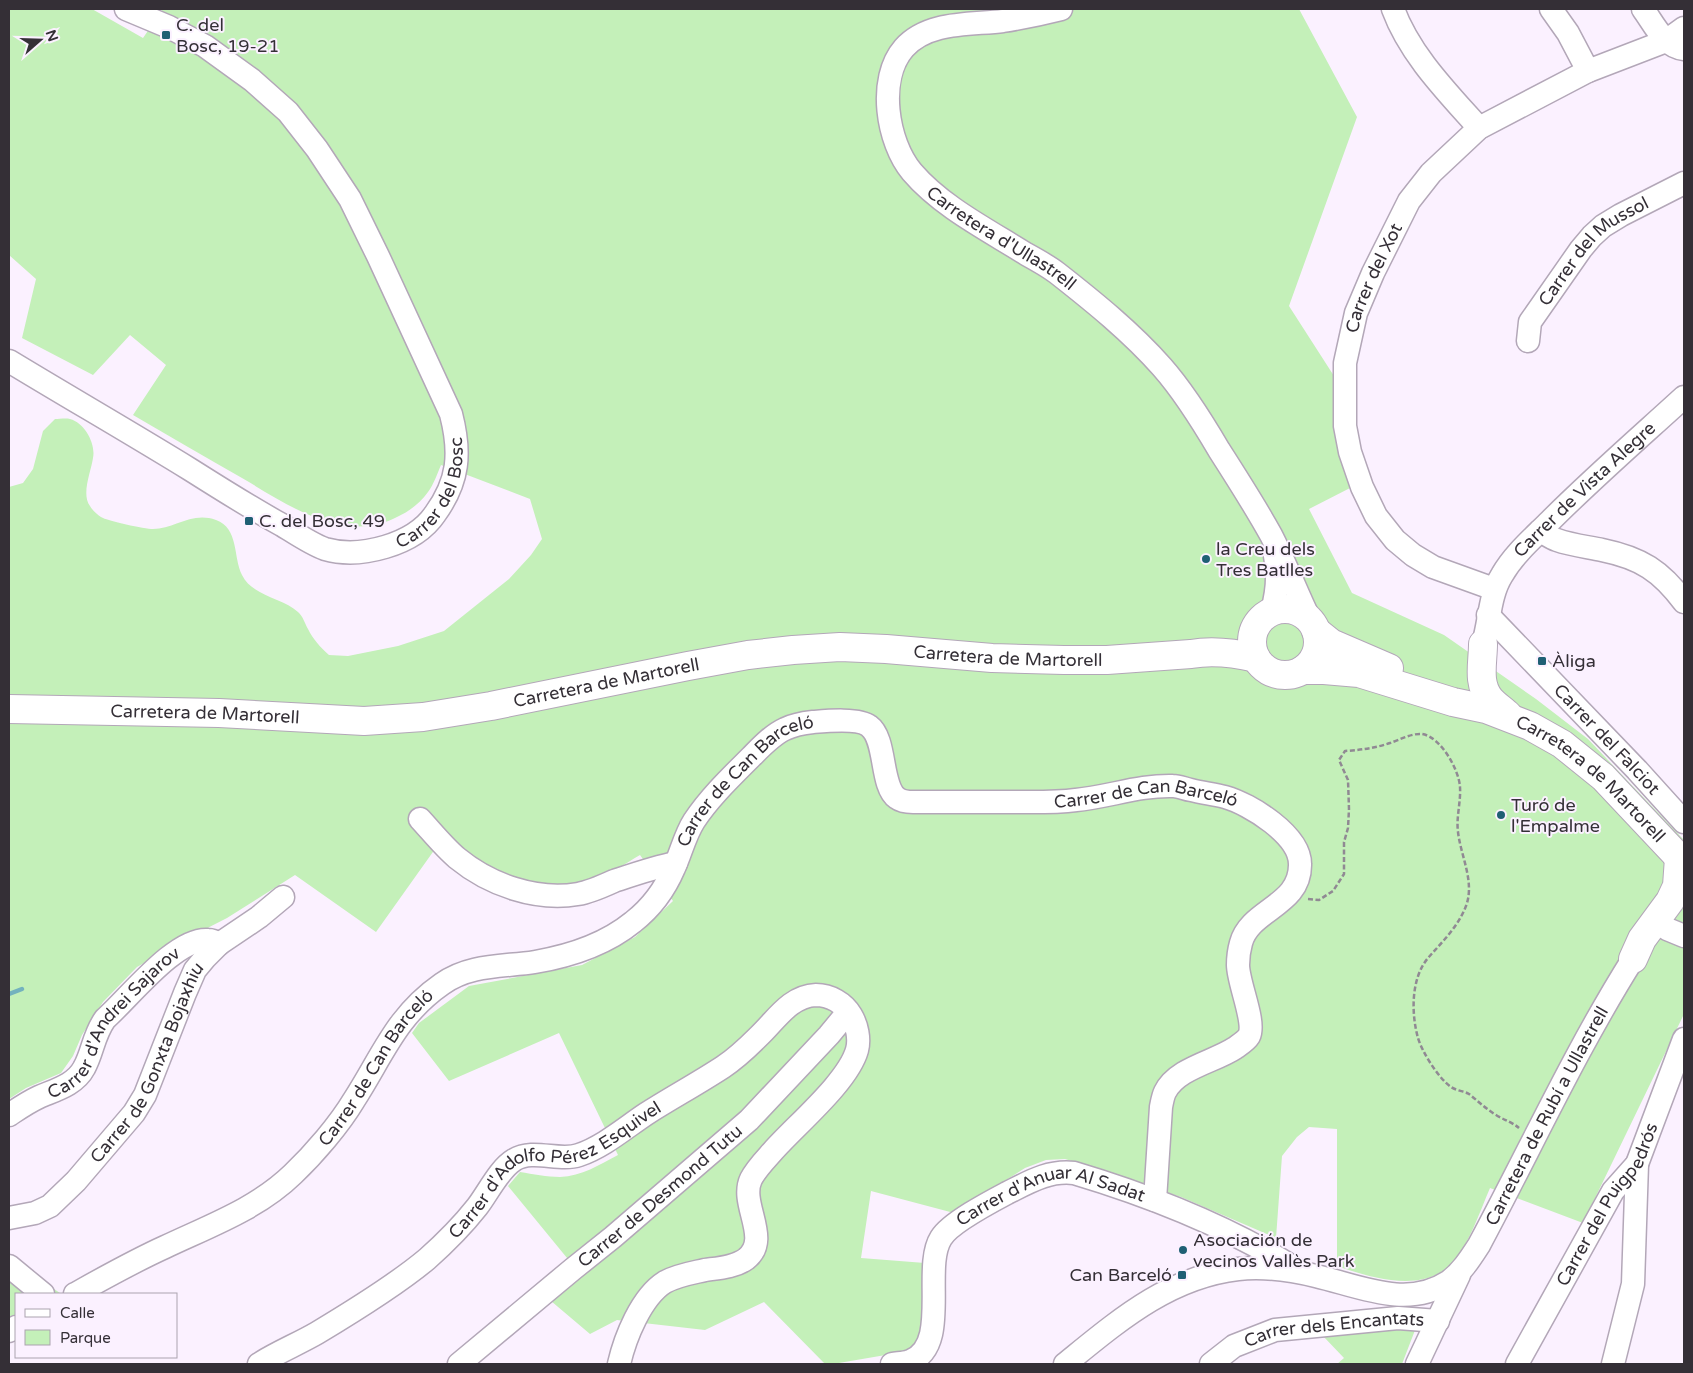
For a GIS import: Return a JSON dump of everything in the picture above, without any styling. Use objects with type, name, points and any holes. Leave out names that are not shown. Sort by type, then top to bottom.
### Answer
[{"type":"main road","name":"Carretera de Martorell","points":[[1204,652],[1238,635],[1264,617],[1289,609],[1296,610],[1331,643],[1362,658],[1401,673],[1451,689],[1499,714],[1548,735],[1589,765],[1618,792],[1682,861]]},
{"type":"main road","points":[[1256,658],[1252,637],[1264,617]]},
{"type":"main road","points":[[1303,670],[1316,653],[1318,638],[1313,625]]},
{"type":"main road","points":[[1451,689],[1457,687],[1471,676],[1483,644]]},
{"type":"main road","points":[[1483,644],[1481,679],[1484,690],[1499,714]]},
{"type":"main road","name":"Carretera de Martorell","points":[[9,710],[219,714],[364,721],[423,717],[491,706],[748,655],[840,647],[992,658],[1064,660],[1107,660],[1224,652],[1256,658],[1261,665],[1274,673],[1288,675],[1303,670],[1359,673],[1499,714]]},
{"type":"main road","points":[[1633,959],[1642,938],[1673,925],[1670,902],[1677,886],[1682,861]]},
{"type":"street","name":"Carrer del Bosc","points":[[9,361],[234,498],[325,548],[340,551],[371,551],[411,536],[432,519],[440,508],[455,477],[458,455],[456,433],[451,414],[350,199],[317,149],[288,112],[252,80],[205,46],[126,9]]},
{"type":"street","name":"Carretera d'Ullastrell","points":[[1060,9],[1019,18],[946,26],[914,39],[903,49],[895,63],[889,83],[888,99],[890,119],[901,154],[912,171],[935,193],[963,214],[1055,271],[1122,326],[1163,368],[1190,404],[1271,536],[1313,625]]},
{"type":"street","points":[[1393,9],[1397,20],[1418,55],[1446,91],[1479,128]]},
{"type":"street","points":[[1551,9],[1588,71]]},
{"type":"street","points":[[1643,9],[1675,45]]},
{"type":"street","name":"Carrer del Xot","points":[[1494,589],[1433,567],[1413,555],[1395,540],[1376,516],[1362,487],[1350,452],[1345,417],[1345,363],[1356,313],[1373,273],[1410,201],[1431,172],[1479,128],[1588,71],[1675,45],[1684,28]]},
{"type":"street","name":"Carrer del Mussol","points":[[1528,341],[1530,322],[1575,257],[1592,236],[1602,226],[1621,215],[1684,184]]},
{"type":"street","name":"Carrer de Vista Alegre","points":[[1483,644],[1494,589],[1514,557],[1540,530],[1684,399]]},
{"type":"street","points":[[1540,530],[1556,540],[1623,555],[1638,561],[1654,570],[1671,584],[1684,602]]},
{"type":"street","name":"Carretera d'Ullastrell","points":[[1264,617],[1277,588],[1278,567],[1271,536]]},
{"type":"street","name":"Carrer del Falciot","points":[[1488,615],[1637,770],[1684,822]]},
{"type":"street","name":"Carrer de Can Barceló","points":[[77,1293],[164,1247],[245,1209],[292,1176],[354,1100],[399,1024],[422,999],[441,984],[462,973],[498,965],[534,962],[560,957],[604,940],[634,922],[657,899],[676,863],[693,822],[729,778],[764,744],[787,728],[814,722],[854,721],[870,726],[880,744],[891,790],[896,798],[904,801],[1040,802],[1076,800],[1158,786],[1175,786],[1226,797],[1252,809],[1270,821],[1297,851],[1300,862],[1299,876],[1291,892],[1252,924],[1241,942],[1238,966],[1248,1010],[1249,1036],[1232,1050],[1183,1075],[1171,1084],[1165,1092],[1161,1106],[1155,1200]]},
{"type":"street","name":"Carrer de Can Barceló","points":[[420,819],[456,857],[474,870],[529,893],[544,895],[579,894],[657,866],[676,863]]},
{"type":"street","name":"Carrer de Gonxta Bojaxhiu","points":[[9,1218],[35,1213],[50,1206],[76,1181],[134,1112],[145,1095],[184,993],[196,970],[219,944],[259,917],[283,897]]},
{"type":"street","name":"Carrer d'Andrei Sajarov","points":[[9,1115],[37,1098],[65,1086],[84,1070],[98,1028],[160,963],[199,940],[210,940],[219,944]]},
{"type":"street","name":"Carretera de Rubí a Ullastrell","points":[[1460,1272],[1480,1246],[1575,1056],[1633,959]]},
{"type":"street","name":"Carrer d'Adolfo Pérez Esquivel","points":[[259,1364],[316,1333],[353,1310],[424,1261],[465,1222],[505,1168],[515,1160],[525,1156],[576,1157],[593,1150],[649,1112],[726,1065],[759,1036],[784,1009],[800,998],[812,995],[824,996],[835,1000],[848,1012]]},
{"type":"street","points":[[619,1364],[628,1335],[640,1310],[648,1298],[661,1285],[677,1277],[729,1266],[746,1259],[751,1253],[756,1238],[756,1230],[747,1190],[752,1177],[765,1159],[832,1090],[854,1058],[858,1042],[855,1025],[848,1012]]},
{"type":"street","name":"Carrer de Desmond Tutu","points":[[459,1364],[613,1237],[749,1120],[848,1012]]},
{"type":"street","name":"Carrer del Puigpedrós","points":[[1517,1364],[1613,1191],[1637,1164],[1684,1039]]},
{"type":"street","points":[[1613,1364],[1633,1284],[1637,1164]]},
{"type":"street","name":"Carrer d'Anuar Al Sadat","points":[[892,1364],[910,1362],[918,1357],[928,1343],[933,1319],[935,1254],[941,1237],[947,1230],[967,1216],[1025,1184],[1051,1173],[1062,1172],[1082,1176],[1155,1200],[1235,1234],[1303,1273]]},
{"type":"street","points":[[9,1266],[43,1293]]},
{"type":"street","points":[[1065,1364],[1127,1314],[1186,1283],[1211,1274],[1238,1269],[1278,1269],[1303,1273],[1364,1290],[1391,1295],[1407,1295],[1438,1288],[1460,1272]]},
{"type":"street","points":[[1417,1364],[1460,1272]]},
{"type":"street","name":"Carrer dels Encantats","points":[[1211,1364],[1234,1346],[1275,1330],[1398,1318],[1438,1321]]},
{"type":"path","points":[[1291,892],[1310,900],[1319,900],[1332,891],[1344,874],[1344,842],[1348,828],[1349,799],[1348,780],[1339,760],[1345,751],[1364,750],[1406,737],[1423,734],[1438,742],[1449,756],[1460,786],[1458,832],[1470,888],[1466,907],[1438,949],[1428,958],[1420,971],[1413,991],[1418,1038],[1437,1072],[1452,1088],[1467,1093],[1496,1115],[1514,1124],[1534,1140]]},
{"type":"green space","points":[[9,9],[92,9],[143,38],[163,9],[1299,9],[1357,117],[1289,306],[1334,376],[1335,436],[1352,487],[1309,509],[1352,593],[1444,635],[1536,699],[1588,739],[1684,840],[1684,1014],[1583,1223],[1490,1188],[1464,1247],[1452,1263],[1440,1273],[1412,1281],[1397,1281],[1365,1275],[1337,1266],[1337,1129],[1309,1127],[1297,1137],[1282,1156],[1276,1238],[1181,1197],[1065,1159],[1046,1160],[1025,1168],[954,1213],[871,1191],[861,1258],[925,1263],[921,1324],[917,1342],[909,1351],[825,1364],[764,1302],[705,1330],[617,1320],[590,1334],[551,1301],[581,1275],[508,1186],[520,1172],[560,1177],[576,1175],[618,1155],[559,1033],[449,1081],[412,1033],[419,1023],[469,986],[582,965],[635,937],[673,901],[640,855],[613,871],[596,878],[558,884],[531,883],[506,876],[495,870],[445,835],[376,932],[295,875],[227,918],[137,967],[103,1002],[82,1035],[73,1056],[61,1073],[26,1088],[9,1099],[9,487],[23,483],[33,469],[43,431],[55,419],[70,419],[85,429],[93,447],[92,464],[86,489],[87,501],[91,508],[101,517],[111,521],[153,529],[199,518],[216,520],[223,524],[232,536],[239,568],[247,582],[253,588],[292,607],[298,612],[314,640],[329,655],[348,656],[398,646],[444,631],[509,579],[531,555],[542,539],[530,499],[441,465],[432,486],[425,496],[415,506],[399,516],[379,524],[358,527],[318,518],[278,500],[133,415],[166,365],[130,335],[93,375],[22,338],[36,279],[9,255]]},
{"type":"green space","points":[[9,1259],[60,1293],[15,1293],[15,1317],[9,1320]]},
{"type":"green space","points":[[1417,1325],[1402,1364],[1337,1364],[1344,1358],[1323,1336]]},
{"type":"waterway","points":[[9,994],[22,989]]},
{"type":"place","name":"C. del Bosc, 19-21","points":[[166,35]]},
{"type":"place","name":"C. del Bosc, 49","points":[[249,521]]},
{"type":"place","name":"la Creu dels Tres Batlles","points":[[1206,559]]},
{"type":"place","name":"Àliga","points":[[1542,661]]},
{"type":"place","name":"Turó de l'Empalme","points":[[1501,815]]},
{"type":"place","name":"Asociación de vecinos Vallès Park","points":[[1183,1250]]},
{"type":"place","name":"Can Barceló","points":[[1182,1275]]}]
